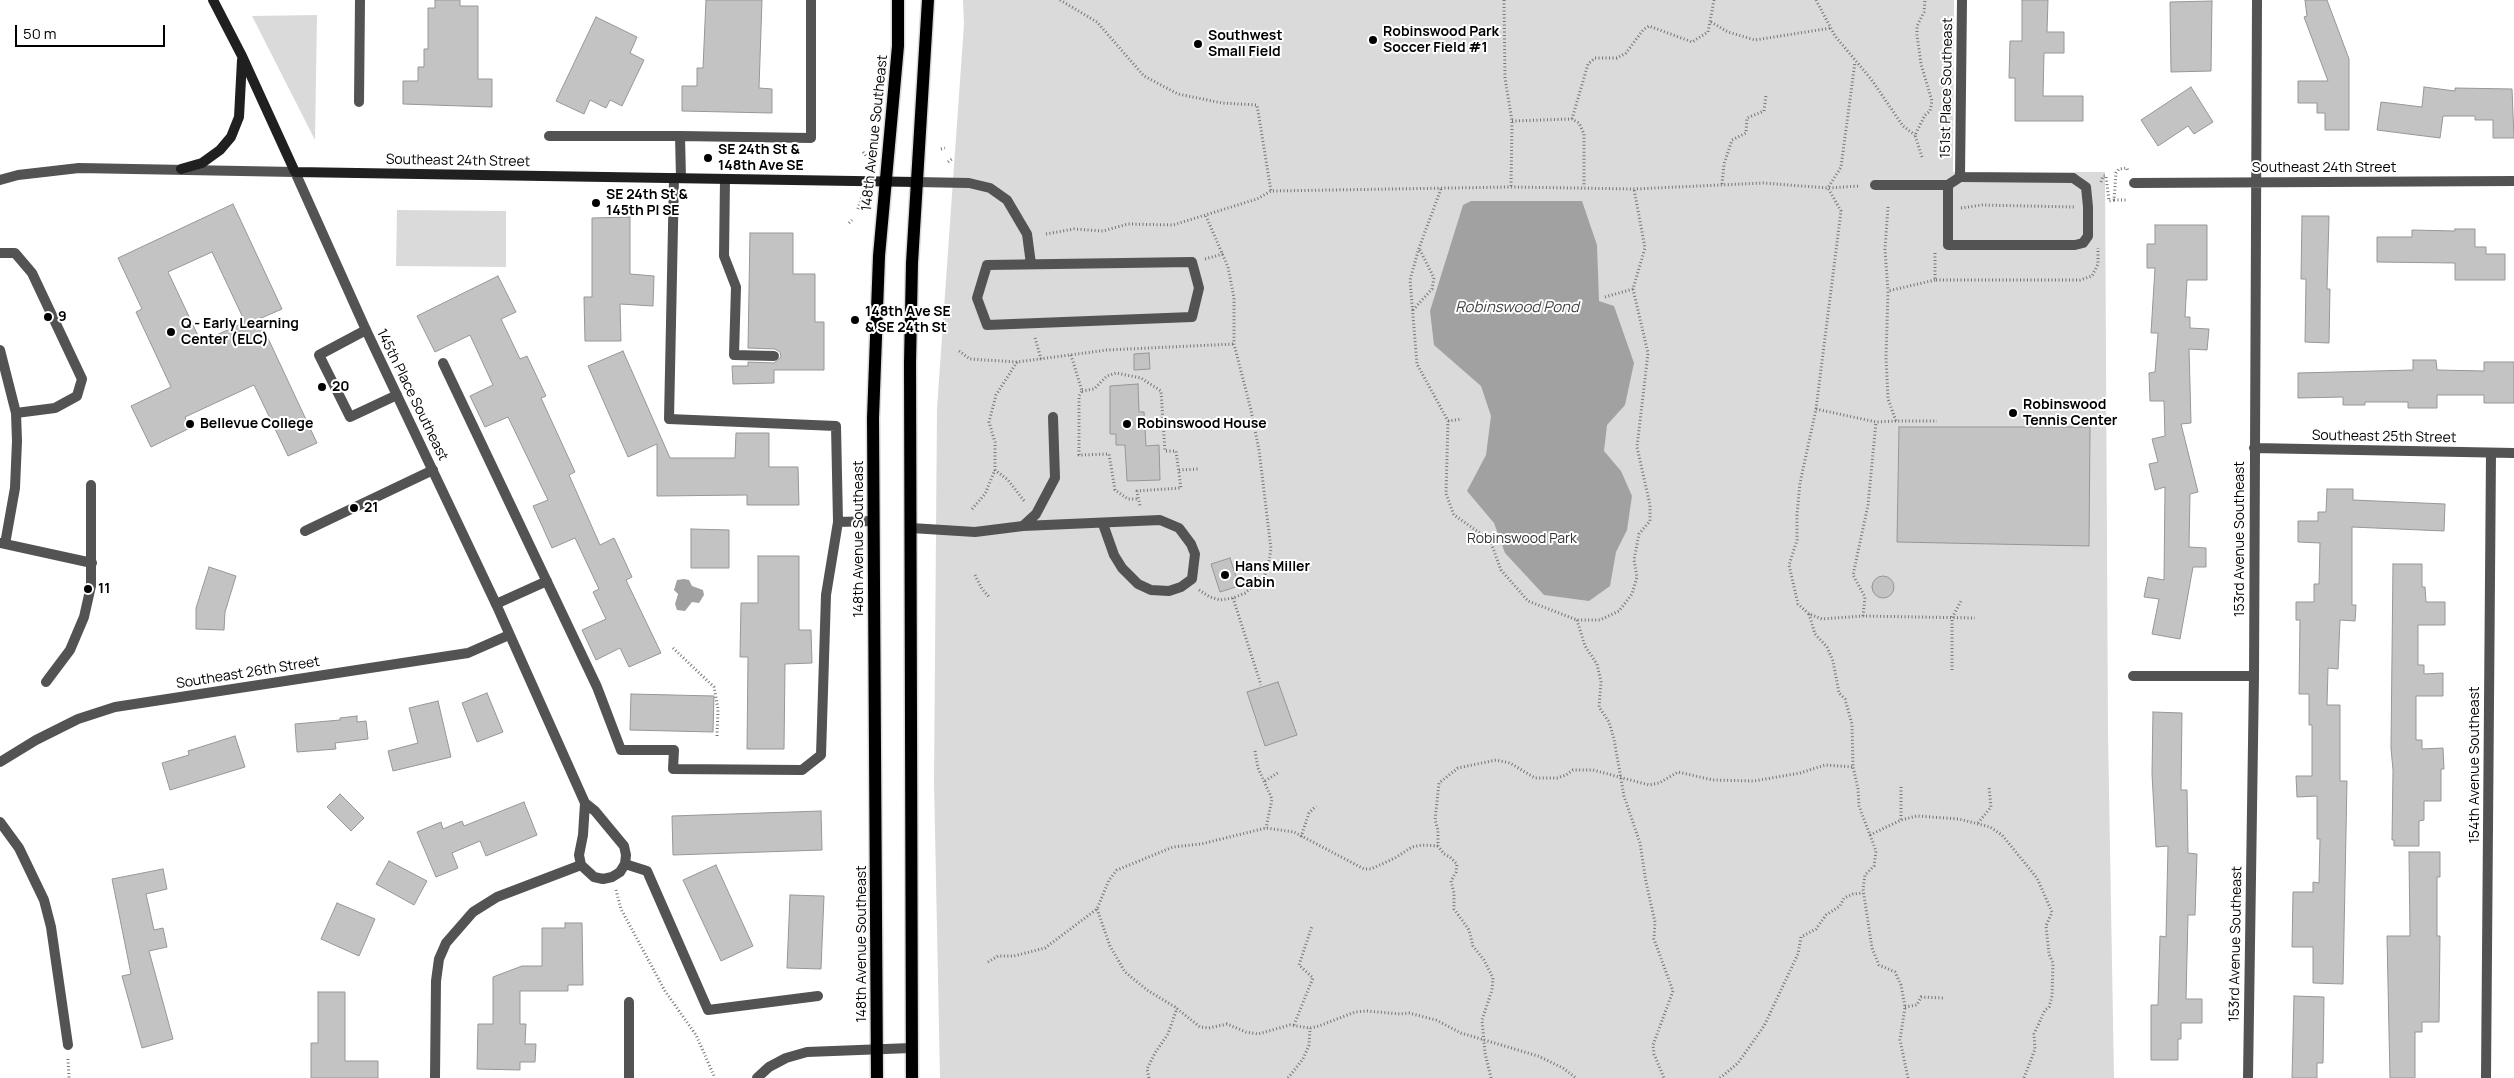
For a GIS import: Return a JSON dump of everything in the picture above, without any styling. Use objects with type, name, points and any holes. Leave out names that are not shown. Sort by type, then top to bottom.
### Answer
[{"type":"main road","name":"148th Avenue Southeast","points":[[877,1078],[873,408],[879,256],[884,182],[898,46],[898,0]]},
{"type":"main road","points":[[912,1078],[910,363],[916,182],[928,0]]},
{"type":"street","name":"145th Place Southeast","points":[[213,0],[242,56],[366,330],[496,604],[584,803]]},
{"type":"street","points":[[360,0],[360,102]]},
{"type":"street","points":[[549,136],[811,138],[811,0]]},
{"type":"street","name":"151st Place Southeast","points":[[1960,177],[1962,0]]},
{"type":"street","name":"153rd Avenue Southeast","points":[[2248,1078],[2254,676],[2257,0]]},
{"type":"street","points":[[181,169],[202,163],[220,150],[231,137],[239,116],[242,56]]},
{"type":"street","points":[[443,362],[597,687],[621,750],[674,750],[673,769],[752,772],[802,770],[821,755],[826,595],[838,522],[836,426],[669,419],[680,136]]},
{"type":"street","name":"Southeast 24th Street","points":[[0,180],[18,175],[79,168],[916,182]]},
{"type":"street","points":[[1875,185],[1948,185],[1960,177],[2073,178],[2086,187],[2088,236],[2083,243],[2075,245],[1948,244],[1948,185]]},
{"type":"street","points":[[725,179],[724,256],[736,287],[734,355],[774,356]]},
{"type":"street","name":"Southeast 24th Street","points":[[2134,183],[2514,181]]},
{"type":"street","points":[[916,182],[969,183],[990,188],[1007,200],[1027,234],[1031,264]]},
{"type":"street","points":[[0,253],[15,253],[32,273],[82,379],[77,396],[55,408],[16,413]]},
{"type":"street","points":[[1192,262],[1199,288],[1192,317],[987,326],[977,298],[987,265],[1031,264],[1192,262]]},
{"type":"street","points":[[366,330],[320,354],[350,417],[398,395]]},
{"type":"street","points":[[0,350],[16,413],[15,488],[2,543],[92,564]]},
{"type":"street","points":[[1024,526],[1036,514],[1055,478],[1053,417]]},
{"type":"street","name":"Southeast 25th Street","points":[[2254,448],[2514,453]]},
{"type":"street","name":"154th Avenue Southeast","points":[[2486,1078],[2491,453]]},
{"type":"street","points":[[304,531],[432,470]]},
{"type":"street","points":[[46,682],[70,650],[84,617],[91,586],[91,484]]},
{"type":"street","points":[[911,528],[975,532],[1024,526],[1160,520],[1175,526],[1187,537],[1194,549],[1192,579],[1169,591],[1151,590],[1138,584],[1122,568],[1114,555],[1103,524]]},
{"type":"street","points":[[838,522],[874,521]]},
{"type":"street","points":[[496,604],[547,581]]},
{"type":"street","name":"Southeast 26th Street","points":[[0,762],[36,740],[78,719],[115,707],[468,653],[509,635]]},
{"type":"street","points":[[2133,676],[2254,676]]},
{"type":"street","points":[[584,803],[595,811],[624,846],[626,855],[624,864],[612,877],[603,879],[594,877],[581,865],[579,855],[583,835],[584,803]]},
{"type":"street","points":[[0,822],[19,848],[44,900],[51,927],[68,1046]]},
{"type":"street","points":[[624,864],[647,871],[708,1010],[818,996]]},
{"type":"street","points":[[435,1078],[436,981],[439,959],[446,942],[474,912],[497,897],[581,865]]},
{"type":"street","points":[[629,1002],[630,1078]]},
{"type":"street","points":[[757,1078],[769,1067],[786,1058],[807,1052],[911,1048]]},
{"type":"path","points":[[1060,0],[1097,22],[1144,76],[1178,94],[1222,103],[1257,105],[1271,191]]},
{"type":"path","points":[[1504,0],[1505,78],[1512,120],[1511,187]]},
{"type":"path","points":[[1572,118],[1588,64],[1595,58],[1617,58],[1626,53],[1643,30],[1649,26],[1692,42],[1708,32],[1714,0]]},
{"type":"path","points":[[1816,0],[1831,28],[1855,62],[1871,79],[1903,126],[1915,135],[1922,157]]},
{"type":"path","points":[[1915,135],[1925,114],[1930,110],[1932,102],[1917,35],[1917,26],[1924,12],[1926,0]]},
{"type":"path","points":[[1710,22],[1728,32],[1755,40],[1831,28]]},
{"type":"path","points":[[1828,188],[1841,167],[1855,62]]},
{"type":"path","points":[[1722,184],[1724,164],[1732,140],[1746,133],[1747,118],[1764,111],[1766,95]]},
{"type":"path","points":[[1512,120],[1572,118],[1581,124],[1584,131],[1584,187]]},
{"type":"path","points":[[863,152],[866,156]]},
{"type":"path","points":[[2114,200],[2119,169],[2127,168],[2134,183]]},
{"type":"path","points":[[2101,186],[2101,179],[2106,176],[2109,201],[2126,200]]},
{"type":"path","points":[[1046,234],[1074,229],[1103,231],[1128,224],[1173,225],[1257,199],[1271,191],[1511,187],[1634,189],[1763,183],[1828,188],[1875,185]]},
{"type":"path","points":[[1828,188],[1840,212],[1816,409],[1800,482],[1797,540],[1789,565],[1798,604],[1809,614],[1822,619],[1863,616],[1975,618]]},
{"type":"path","points":[[1441,189],[1418,248],[1410,280],[1417,364],[1448,421],[1446,494],[1454,515],[1490,540],[1501,570],[1528,601],[1577,620],[1600,620],[1619,611],[1632,594],[1637,578],[1634,560],[1640,534],[1650,521],[1650,505],[1637,447],[1648,353],[1633,289],[1645,248],[1634,189]]},
{"type":"path","points":[[858,210],[862,196]]},
{"type":"path","points":[[1953,208],[1969,208],[1982,205],[2078,207]]},
{"type":"path","points":[[1888,207],[1885,249],[1888,291],[1888,399],[1896,421]]},
{"type":"path","points":[[1192,579],[1199,590],[1210,597],[1220,600],[1233,598],[1261,581],[1268,567],[1271,549],[1259,450],[1234,344],[1234,298],[1228,267],[1206,216]]},
{"type":"path","points":[[1413,310],[1432,289],[1434,278],[1418,248]]},
{"type":"path","points":[[1888,291],[1935,280]]},
{"type":"path","points":[[1605,297],[1633,289]]},
{"type":"path","points":[[959,351],[970,359],[1017,362],[1107,350],[1234,344]]},
{"type":"path","points":[[1038,348],[1041,359]]},
{"type":"path","points":[[1071,355],[1082,391],[1079,396],[1079,456],[1109,454],[1114,487],[1120,495],[1128,499],[1138,499],[1136,491],[1181,488],[1176,451],[1165,452],[1161,391],[1141,378],[1116,373],[1107,376],[1094,389],[1082,391]]},
{"type":"path","points":[[972,509],[985,494],[995,470],[995,442],[989,422],[996,395],[1017,362]]},
{"type":"path","points":[[1816,409],[1876,422],[1937,421]]},
{"type":"path","points":[[1448,421],[1462,419]]},
{"type":"path","points":[[1863,616],[1865,597],[1853,575],[1868,505],[1876,422]]},
{"type":"path","points":[[1179,470],[1198,469]]},
{"type":"path","points":[[995,470],[1008,480],[1036,514]]},
{"type":"path","points":[[975,575],[982,589],[990,598]]},
{"type":"path","points":[[1233,598],[1261,685]]},
{"type":"path","points":[[1952,670],[1952,618],[1962,599]]},
{"type":"path","points":[[1809,614],[1815,634],[1827,647],[1839,693],[1845,699],[1850,714],[1852,767],[1858,789],[1859,806],[1876,851],[1874,866],[1865,875],[1863,893],[1874,957],[1878,965],[1895,972],[1901,985],[1905,1007],[1900,1040],[1908,1078]]},
{"type":"path","points":[[1577,620],[1585,646],[1597,664],[1602,682],[1599,706],[1608,722],[1614,739],[1624,796],[1640,843],[1655,922],[1654,939],[1673,991],[1653,1045],[1654,1054],[1664,1078]]},
{"type":"path","points":[[673,648],[714,687],[718,708],[717,737]]},
{"type":"path","points":[[1256,751],[1258,768],[1272,800],[1266,828]]},
{"type":"path","points":[[1491,1078],[1484,1040],[1483,1013],[1492,990],[1493,978],[1484,960],[1473,946],[1469,930],[1454,909],[1454,893],[1451,881],[1456,872],[1457,864],[1444,854],[1438,846],[1438,830],[1435,820],[1439,783],[1458,768],[1496,760],[1510,763],[1535,778],[1557,778],[1579,769],[1593,770],[1649,785],[1659,783],[1678,772],[1712,780],[1754,781],[1800,773],[1825,765],[1852,767]]},
{"type":"path","points":[[1265,781],[1278,772]]},
{"type":"path","points":[[1901,787],[1901,820]]},
{"type":"path","points":[[1978,823],[1991,807],[1989,787]]},
{"type":"path","points":[[1301,837],[1309,813],[1316,806]]},
{"type":"path","points":[[1870,835],[1901,820],[1938,816],[1990,826],[2010,844],[2037,878],[2052,912],[2046,926],[2053,963],[2052,996],[2049,1007],[2045,1010],[2034,1034],[2035,1050],[2024,1078]]},
{"type":"path","points":[[988,962],[998,956],[1014,956],[1045,948],[1097,909],[1109,880],[1117,870],[1173,847],[1200,844],[1266,828],[1294,832],[1364,869],[1395,858],[1412,847],[1422,845],[1438,846]]},
{"type":"path","points":[[612,877],[621,909],[665,991],[696,1036],[715,1078]]},
{"type":"path","points":[[1720,1078],[1738,1063],[1764,1026],[1798,954],[1798,945],[1801,937],[1816,929],[1826,915],[1842,905],[1844,898],[1853,894],[1863,893]]},
{"type":"path","points":[[1097,909],[1110,946],[1124,972],[1147,990],[1177,1008],[1200,1027],[1228,1024],[1246,1032],[1258,1034],[1294,1025],[1310,1028],[1354,1012],[1409,1013],[1436,1020],[1461,1034],[1471,1035],[1538,1056],[1563,1068],[1576,1078]]},
{"type":"path","points":[[1294,1025],[1313,978],[1299,965],[1312,926]]},
{"type":"path","points":[[1905,1007],[1917,1005],[1921,997],[1944,998]]},
{"type":"path","points":[[1150,1078],[1147,1069],[1155,1052],[1168,1034],[1177,1008]]},
{"type":"path","points":[[1288,1078],[1303,1058],[1309,1045],[1310,1028]]},
{"type":"path","points":[[68,1046],[69,1078]]},
{"type":"green space","name":"Robinswood Park","points":[[963,0],[1954,0],[1953,172],[2105,172],[2108,732],[2114,1078],[940,1078],[934,781],[937,408],[964,24]]},
{"type":"green space","points":[[317,15],[315,140],[252,16]]},
{"type":"green space","points":[[397,210],[506,211],[506,267],[396,266]]},
{"type":"water","name":"Robinswood Pond","points":[[1471,201],[1582,201],[1597,245],[1599,301],[1614,306],[1634,363],[1625,405],[1607,425],[1604,451],[1621,471],[1632,496],[1627,530],[1616,552],[1610,586],[1589,601],[1544,595],[1505,553],[1494,523],[1467,491],[1486,455],[1491,416],[1481,386],[1434,345],[1430,311],[1463,205]]},
{"type":"water","points":[[677,580],[689,580],[692,586],[703,590],[704,595],[699,603],[692,602],[685,611],[677,610],[675,604],[678,594],[674,590]]},
{"type":"building","points":[[435,0],[460,0],[460,6],[478,6],[478,79],[492,79],[492,107],[403,104],[403,81],[418,81],[418,67],[424,67],[424,49],[428,49],[428,8],[435,8]]},
{"type":"building","points":[[706,0],[762,0],[759,88],[772,89],[772,113],[682,111],[682,86],[697,86],[697,68],[703,68]]},
{"type":"building","points":[[2022,0],[2048,0],[2047,32],[2064,32],[2064,53],[2044,53],[2043,96],[2083,96],[2083,121],[2015,121],[2015,78],[2009,78],[2010,41],[2022,41]]},
{"type":"building","points":[[2305,0],[2327,0],[2349,59],[2349,130],[2325,130],[2325,113],[2317,113],[2317,103],[2298,103],[2298,81],[2328,81],[2304,17],[2307,16]]},
{"type":"building","points":[[2212,1],[2211,71],[2171,72],[2170,2]]},
{"type":"building","points":[[596,17],[637,37],[630,53],[644,60],[622,106],[610,100],[606,108],[590,100],[584,114],[556,101]]},
{"type":"building","points":[[2191,87],[2213,122],[2194,134],[2188,126],[2158,146],[2141,120]]},
{"type":"building","points":[[2424,87],[2455,91],[2455,88],[2512,89],[2514,138],[2493,138],[2493,120],[2475,120],[2475,116],[2443,116],[2440,138],[2377,130],[2381,102],[2422,107]]},
{"type":"building","name":"Q - Early Learning Center (ELC)","points":[[233,204],[282,309],[259,319],[317,443],[288,456],[254,385],[185,417],[190,428],[151,447],[131,406],[171,387],[136,312],[142,309],[118,258]],"holes":[[[212,252],[245,322],[201,342],[168,272]]]},
{"type":"building","points":[[2302,216],[2329,216],[2327,289],[2330,289],[2329,343],[2305,342],[2306,279],[2301,279]]},
{"type":"building","points":[[630,217],[630,274],[654,276],[653,306],[620,304],[621,341],[585,341],[584,297],[592,297],[592,218]]},
{"type":"building","points":[[2155,225],[2207,225],[2207,280],[2187,280],[2185,317],[2190,317],[2190,328],[2209,329],[2207,350],[2189,349],[2191,423],[2181,424],[2198,492],[2190,494],[2189,547],[2206,548],[2206,567],[2193,567],[2180,639],[2152,634],[2159,599],[2144,597],[2148,577],[2164,580],[2165,487],[2155,490],[2149,464],[2158,462],[2152,439],[2165,436],[2164,401],[2150,401],[2149,373],[2155,372],[2158,333],[2151,333],[2155,268],[2147,268],[2147,244],[2155,244]]},
{"type":"building","points":[[2455,229],[2475,229],[2475,247],[2486,247],[2486,254],[2505,254],[2505,280],[2455,280],[2455,263],[2377,262],[2377,237],[2412,237],[2412,230],[2455,231]]},
{"type":"building","points":[[750,233],[793,233],[793,274],[815,274],[815,322],[824,322],[824,370],[774,370],[774,383],[733,384],[732,366],[748,366],[748,362],[774,363],[781,357],[780,352],[775,349],[748,348]]},
{"type":"building","points":[[498,276],[516,312],[501,319],[520,359],[527,356],[546,396],[541,398],[575,472],[569,475],[600,545],[614,538],[632,577],[626,580],[661,653],[629,667],[620,648],[596,660],[582,630],[606,619],[593,592],[599,589],[575,538],[552,548],[533,506],[548,500],[508,417],[485,427],[470,396],[493,385],[470,335],[435,352],[417,316]]},
{"type":"building","points":[[623,351],[670,458],[735,458],[736,433],[769,433],[769,467],[798,467],[799,505],[747,505],[747,495],[657,496],[657,444],[628,457],[588,366]]},
{"type":"building","points":[[1149,353],[1150,369],[1134,370],[1134,354]]},
{"type":"building","points":[[2413,360],[2436,360],[2437,370],[2484,371],[2484,362],[2514,362],[2514,403],[2484,403],[2484,395],[2437,395],[2437,408],[2408,408],[2408,402],[2365,402],[2365,405],[2343,405],[2343,397],[2298,398],[2298,373],[2413,370]]},
{"type":"building","name":"Robinswood House","points":[[1138,384],[1139,412],[1144,412],[1146,446],[1159,445],[1160,480],[1127,481],[1125,445],[1116,445],[1116,434],[1110,434],[1110,386]]},
{"type":"building","points":[[1899,427],[2090,427],[2089,546],[1897,542]]},
{"type":"building","points":[[2327,489],[2353,489],[2353,500],[2445,504],[2444,531],[2352,527],[2352,605],[2356,605],[2355,621],[2340,620],[2338,669],[2328,668],[2327,705],[2340,705],[2340,781],[2347,781],[2343,984],[2313,983],[2313,947],[2292,947],[2293,892],[2313,892],[2313,882],[2319,883],[2320,839],[2317,839],[2317,796],[2297,797],[2296,776],[2312,776],[2312,725],[2309,725],[2309,694],[2299,694],[2300,620],[2296,620],[2296,602],[2314,602],[2314,584],[2319,584],[2320,543],[2298,542],[2298,521],[2318,521],[2318,512],[2326,512]]},
{"type":"building","points":[[691,529],[729,530],[729,568],[691,568]]},
{"type":"building","points":[[758,556],[799,556],[799,630],[811,630],[812,663],[785,664],[784,749],[747,749],[748,657],[740,657],[741,603],[758,603]]},
{"type":"building","name":"Hans Miller Cabin","points":[[1230,558],[1239,586],[1220,592],[1211,564]]},
{"type":"building","points":[[2393,564],[2422,564],[2422,587],[2425,587],[2426,602],[2445,602],[2445,625],[2418,625],[2418,665],[2424,665],[2424,674],[2443,673],[2443,696],[2416,696],[2416,740],[2422,740],[2422,749],[2443,748],[2444,769],[2441,769],[2441,801],[2424,801],[2424,820],[2419,821],[2419,846],[2394,846],[2394,840],[2392,840]]},
{"type":"building","points":[[209,567],[236,576],[225,612],[224,630],[196,629],[196,608]]},
{"type":"building","points":[[1883,576],[1891,579],[1894,587],[1891,595],[1883,598],[1875,595],[1872,587],[1875,579]]},
{"type":"building","points":[[1278,682],[1297,735],[1265,746],[1247,692]]},
{"type":"building","points":[[487,693],[503,732],[477,742],[462,703]]},
{"type":"building","points":[[631,694],[714,696],[713,732],[630,730]]},
{"type":"building","points":[[438,701],[451,757],[393,771],[388,751],[418,743],[409,708]]},
{"type":"building","points":[[2153,712],[2182,713],[2181,790],[2187,790],[2188,853],[2197,854],[2195,915],[2188,915],[2186,999],[2202,999],[2202,1023],[2181,1023],[2181,1039],[2178,1039],[2178,1060],[2151,1060],[2151,1005],[2158,1005],[2160,936],[2166,937],[2168,846],[2156,847],[2152,774]]},
{"type":"building","points":[[357,716],[357,722],[366,721],[368,739],[335,743],[336,749],[297,752],[295,724],[340,720],[340,718]]},
{"type":"building","points":[[235,736],[245,767],[170,790],[162,763],[189,755],[188,751]]},
{"type":"building","points":[[340,794],[364,818],[351,831],[327,807]]},
{"type":"building","points":[[524,802],[537,835],[486,856],[480,841],[452,853],[458,868],[436,877],[417,832],[441,822],[443,829],[462,821],[464,826]]},
{"type":"building","points":[[821,811],[822,850],[673,855],[672,816]]},
{"type":"building","points":[[2409,852],[2440,852],[2440,877],[2437,877],[2437,936],[2440,936],[2439,1022],[2422,1022],[2422,1032],[2415,1032],[2415,1078],[2390,1078],[2387,936],[2410,936]]},
{"type":"building","points":[[389,861],[427,881],[414,905],[376,884]]},
{"type":"building","points":[[716,865],[753,946],[721,961],[683,880]]},
{"type":"building","points":[[163,869],[167,889],[146,894],[154,930],[163,928],[167,947],[149,951],[173,1039],[142,1048],[122,976],[131,974],[112,879]]},
{"type":"building","points":[[790,895],[824,896],[821,969],[787,968]]},
{"type":"building","points":[[337,903],[375,919],[359,956],[321,939]]},
{"type":"building","points":[[565,923],[582,923],[583,985],[568,985],[568,991],[520,991],[520,1024],[526,1024],[525,1044],[536,1044],[535,1062],[520,1062],[520,1070],[477,1069],[478,1024],[493,1024],[493,977],[522,966],[542,966],[542,928],[565,928]]},
{"type":"building","points":[[318,992],[345,992],[345,1061],[378,1061],[378,1078],[311,1078],[311,1043],[318,1043]]},
{"type":"building","points":[[2294,996],[2324,997],[2323,1063],[2317,1063],[2317,1078],[2292,1078]]},
{"type":"place","name":"Robinswood Park Soccer Field #1","points":[[1373,40]]},
{"type":"place","name":"Southwest Small Field","points":[[1198,44]]},
{"type":"place","name":"SE 24th St & 148th Ave SE","points":[[708,158]]},
{"type":"place","name":"SE 24th St & 145th Pl SE","points":[[596,203]]},
{"type":"place","name":"9","points":[[48,317]]},
{"type":"place","name":"148th Ave SE & SE 24th St","points":[[855,320]]},
{"type":"place","name":"Q - Early Learning Center (ELC)","points":[[171,332]]},
{"type":"place","name":"20","points":[[322,387]]},
{"type":"place","name":"Robinswood Tennis Center","points":[[2013,413]]},
{"type":"place","name":"Bellevue College","points":[[190,424]]},
{"type":"place","name":"Robinswood House","points":[[1127,424]]},
{"type":"place","name":"21","points":[[354,508]]},
{"type":"place","name":"Hans Miller Cabin","points":[[1225,575]]},
{"type":"place","name":"11","points":[[88,589]]}]
